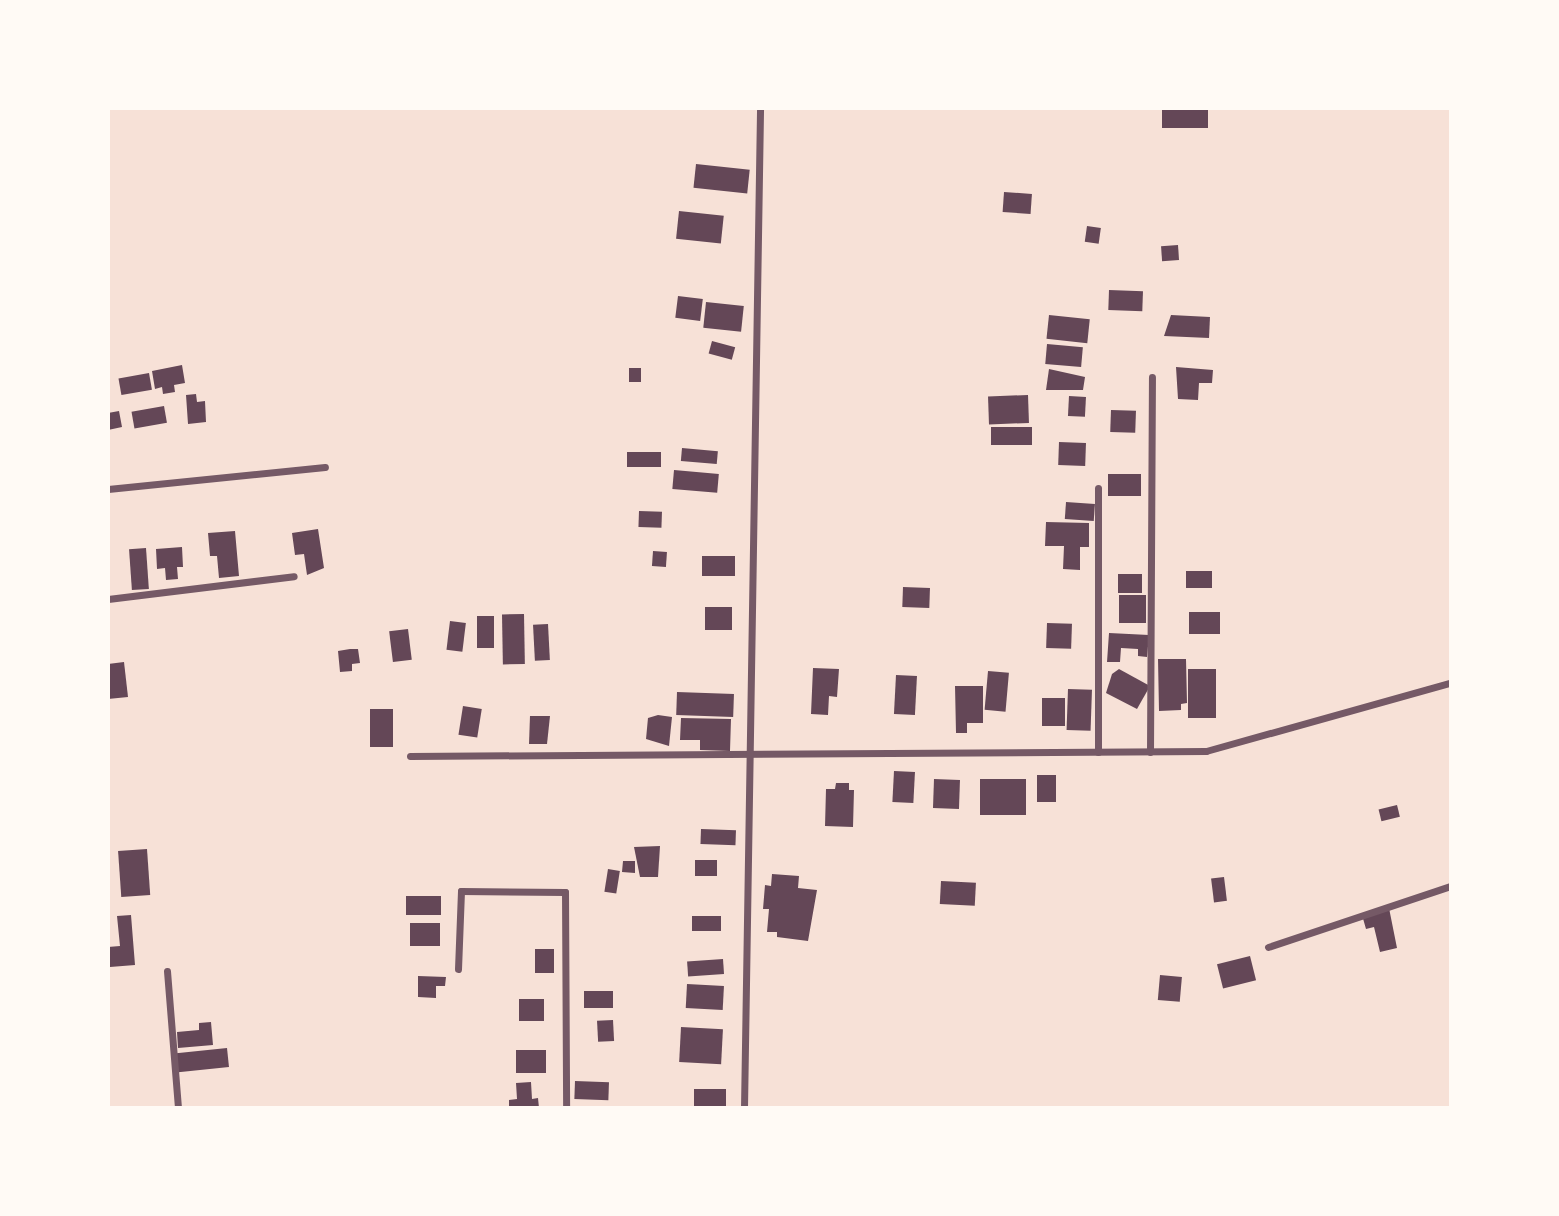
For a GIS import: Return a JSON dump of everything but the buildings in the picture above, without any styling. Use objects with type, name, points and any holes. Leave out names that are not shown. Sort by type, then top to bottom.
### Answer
[{"type":"street","points":[[744,1108],[747,754],[760,108]]},
{"type":"street","points":[[1150,752],[1152,377]]},
{"type":"street","points":[[108,489],[326,467]]},
{"type":"street","points":[[1098,488],[1098,752]]},
{"type":"street","points":[[108,599],[294,576]]},
{"type":"street","points":[[410,757],[1150,752],[1222,747],[1451,683]]},
{"type":"street","points":[[1268,947],[1451,886]]},
{"type":"street","points":[[458,970],[461,891],[565,892],[566,1108]]},
{"type":"street","points":[[167,971],[178,1108]]}]
